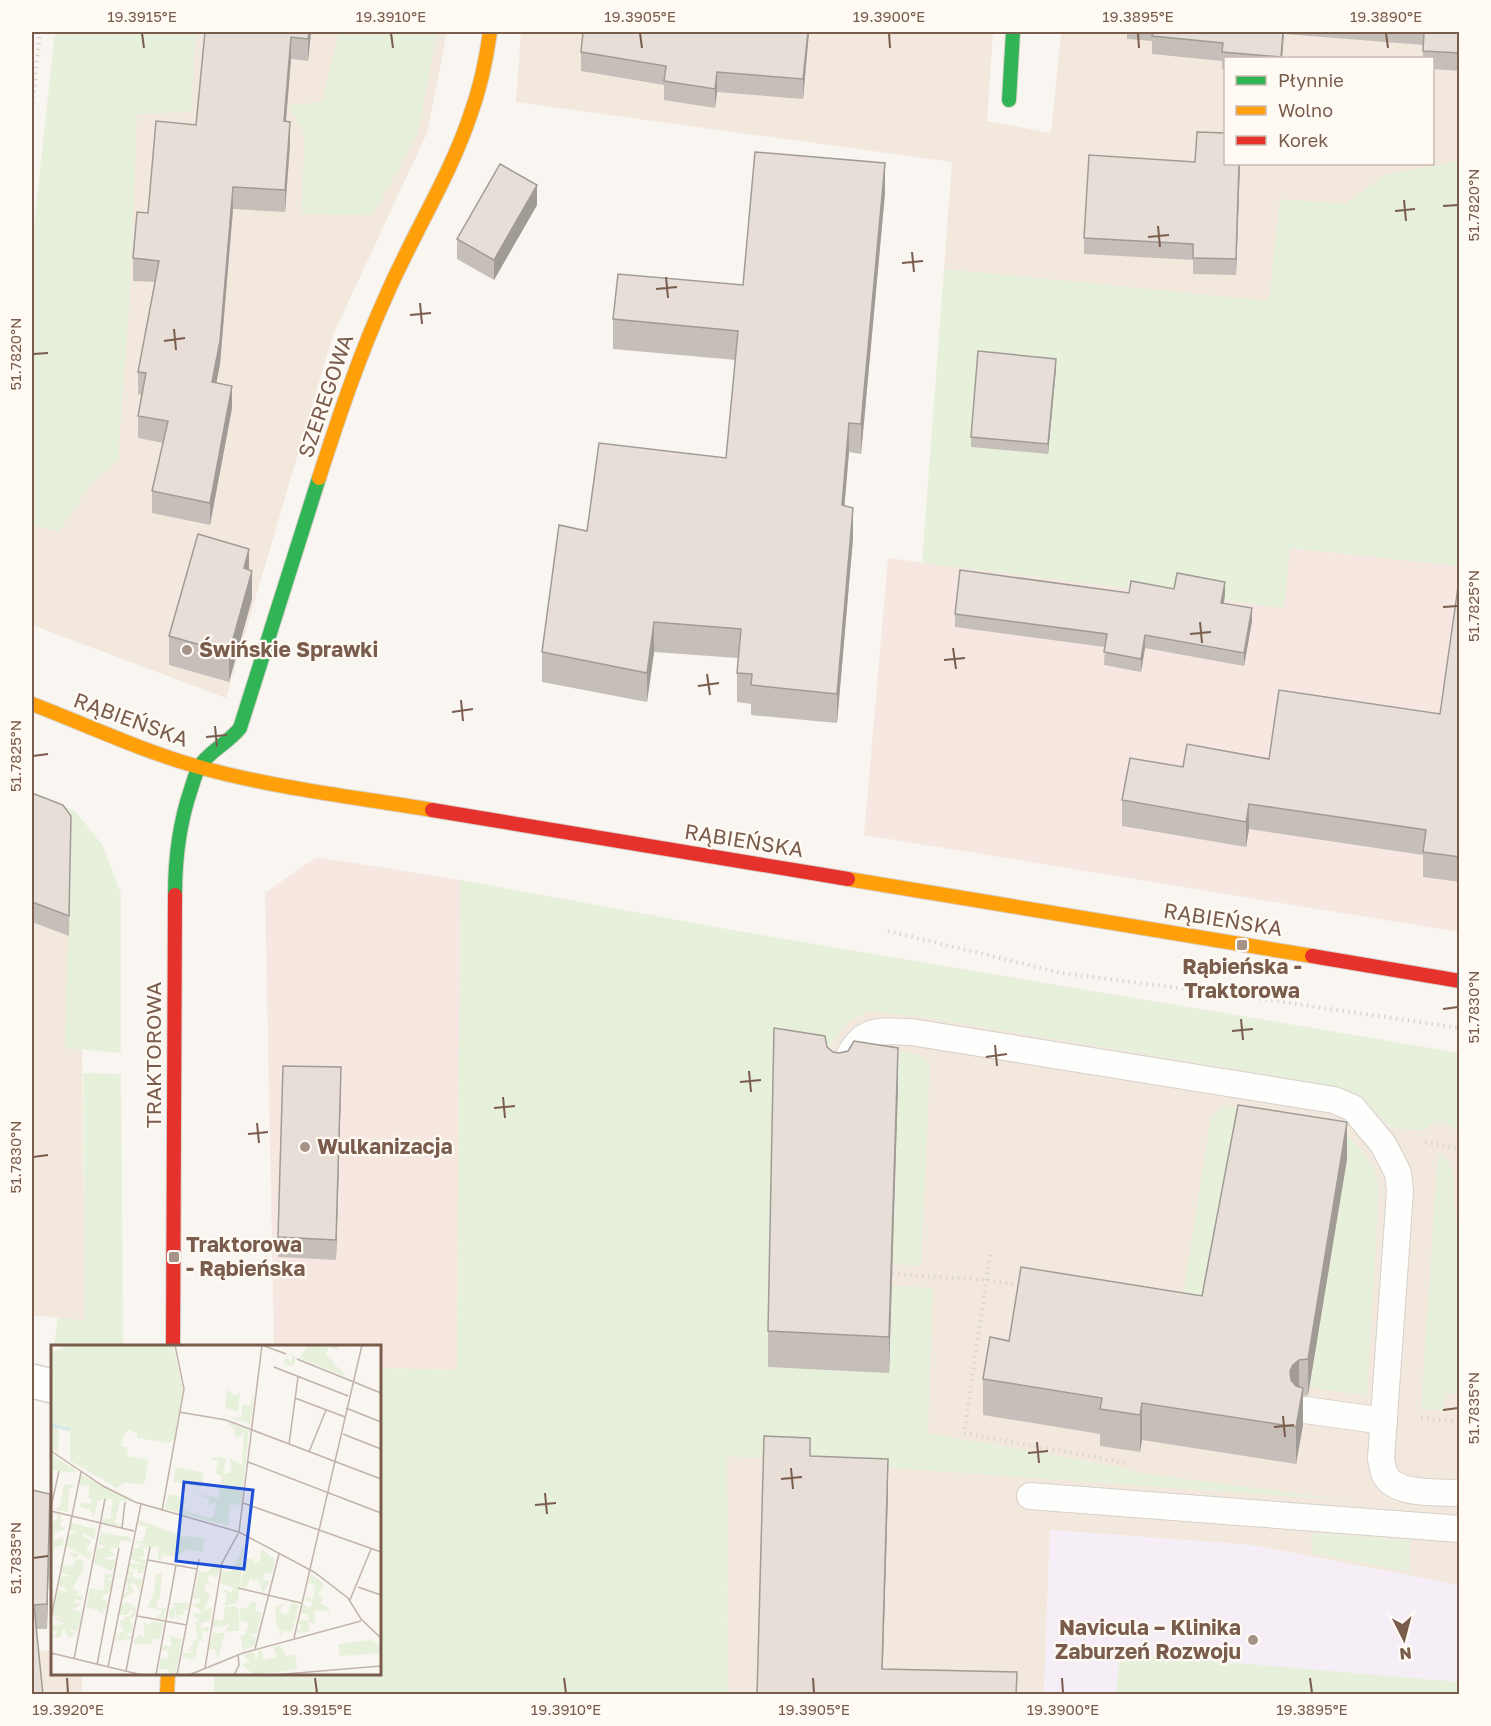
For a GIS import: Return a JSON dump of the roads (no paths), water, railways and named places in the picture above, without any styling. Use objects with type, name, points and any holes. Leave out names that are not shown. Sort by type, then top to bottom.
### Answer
[{"type":"street","name":"SZEREGOWA","points":[[199,767],[209,756],[233,739],[240,728],[326,457],[366,343],[387,293],[438,190],[470,117],[485,65],[490,32]]},
{"type":"street","points":[[1009,100],[1013,32]]},
{"type":"street","name":"RĄBIEŃSKA","points":[[32,704],[199,767],[272,783],[393,805],[1460,981]]},
{"type":"street","name":"TRAKTOROWA","points":[[173,1345],[175,863],[178,834],[199,767]]},
{"type":"street","points":[[32,1381],[51,1386]]},
{"type":"street","points":[[167,1695],[168,1675]]},
{"type":"lane","points":[[839,1075],[850,1052],[860,1039],[879,1030],[911,1032],[1334,1100],[1353,1108],[1383,1144],[1398,1173],[1400,1191],[1384,1421],[1382,1459],[1384,1474],[1395,1486],[1408,1490],[1460,1493]]},
{"type":"lane","points":[[1305,1410],[1384,1421]]},
{"type":"lane","points":[[1030,1496],[1460,1529]]},
{"type":"place","name":"Świńskie Sprawki","points":[[187,650]]},
{"type":"place","name":"Rąbieńska - Traktorowa","points":[[1242,945]]},
{"type":"place","name":"Wulkanizacja","points":[[305,1147]]},
{"type":"place","name":"Traktorowa - Rąbieńska","points":[[174,1257]]},
{"type":"place","name":"Navicula – Klinika Zaburzeń Rozwoju","points":[[1253,1640]]}]
